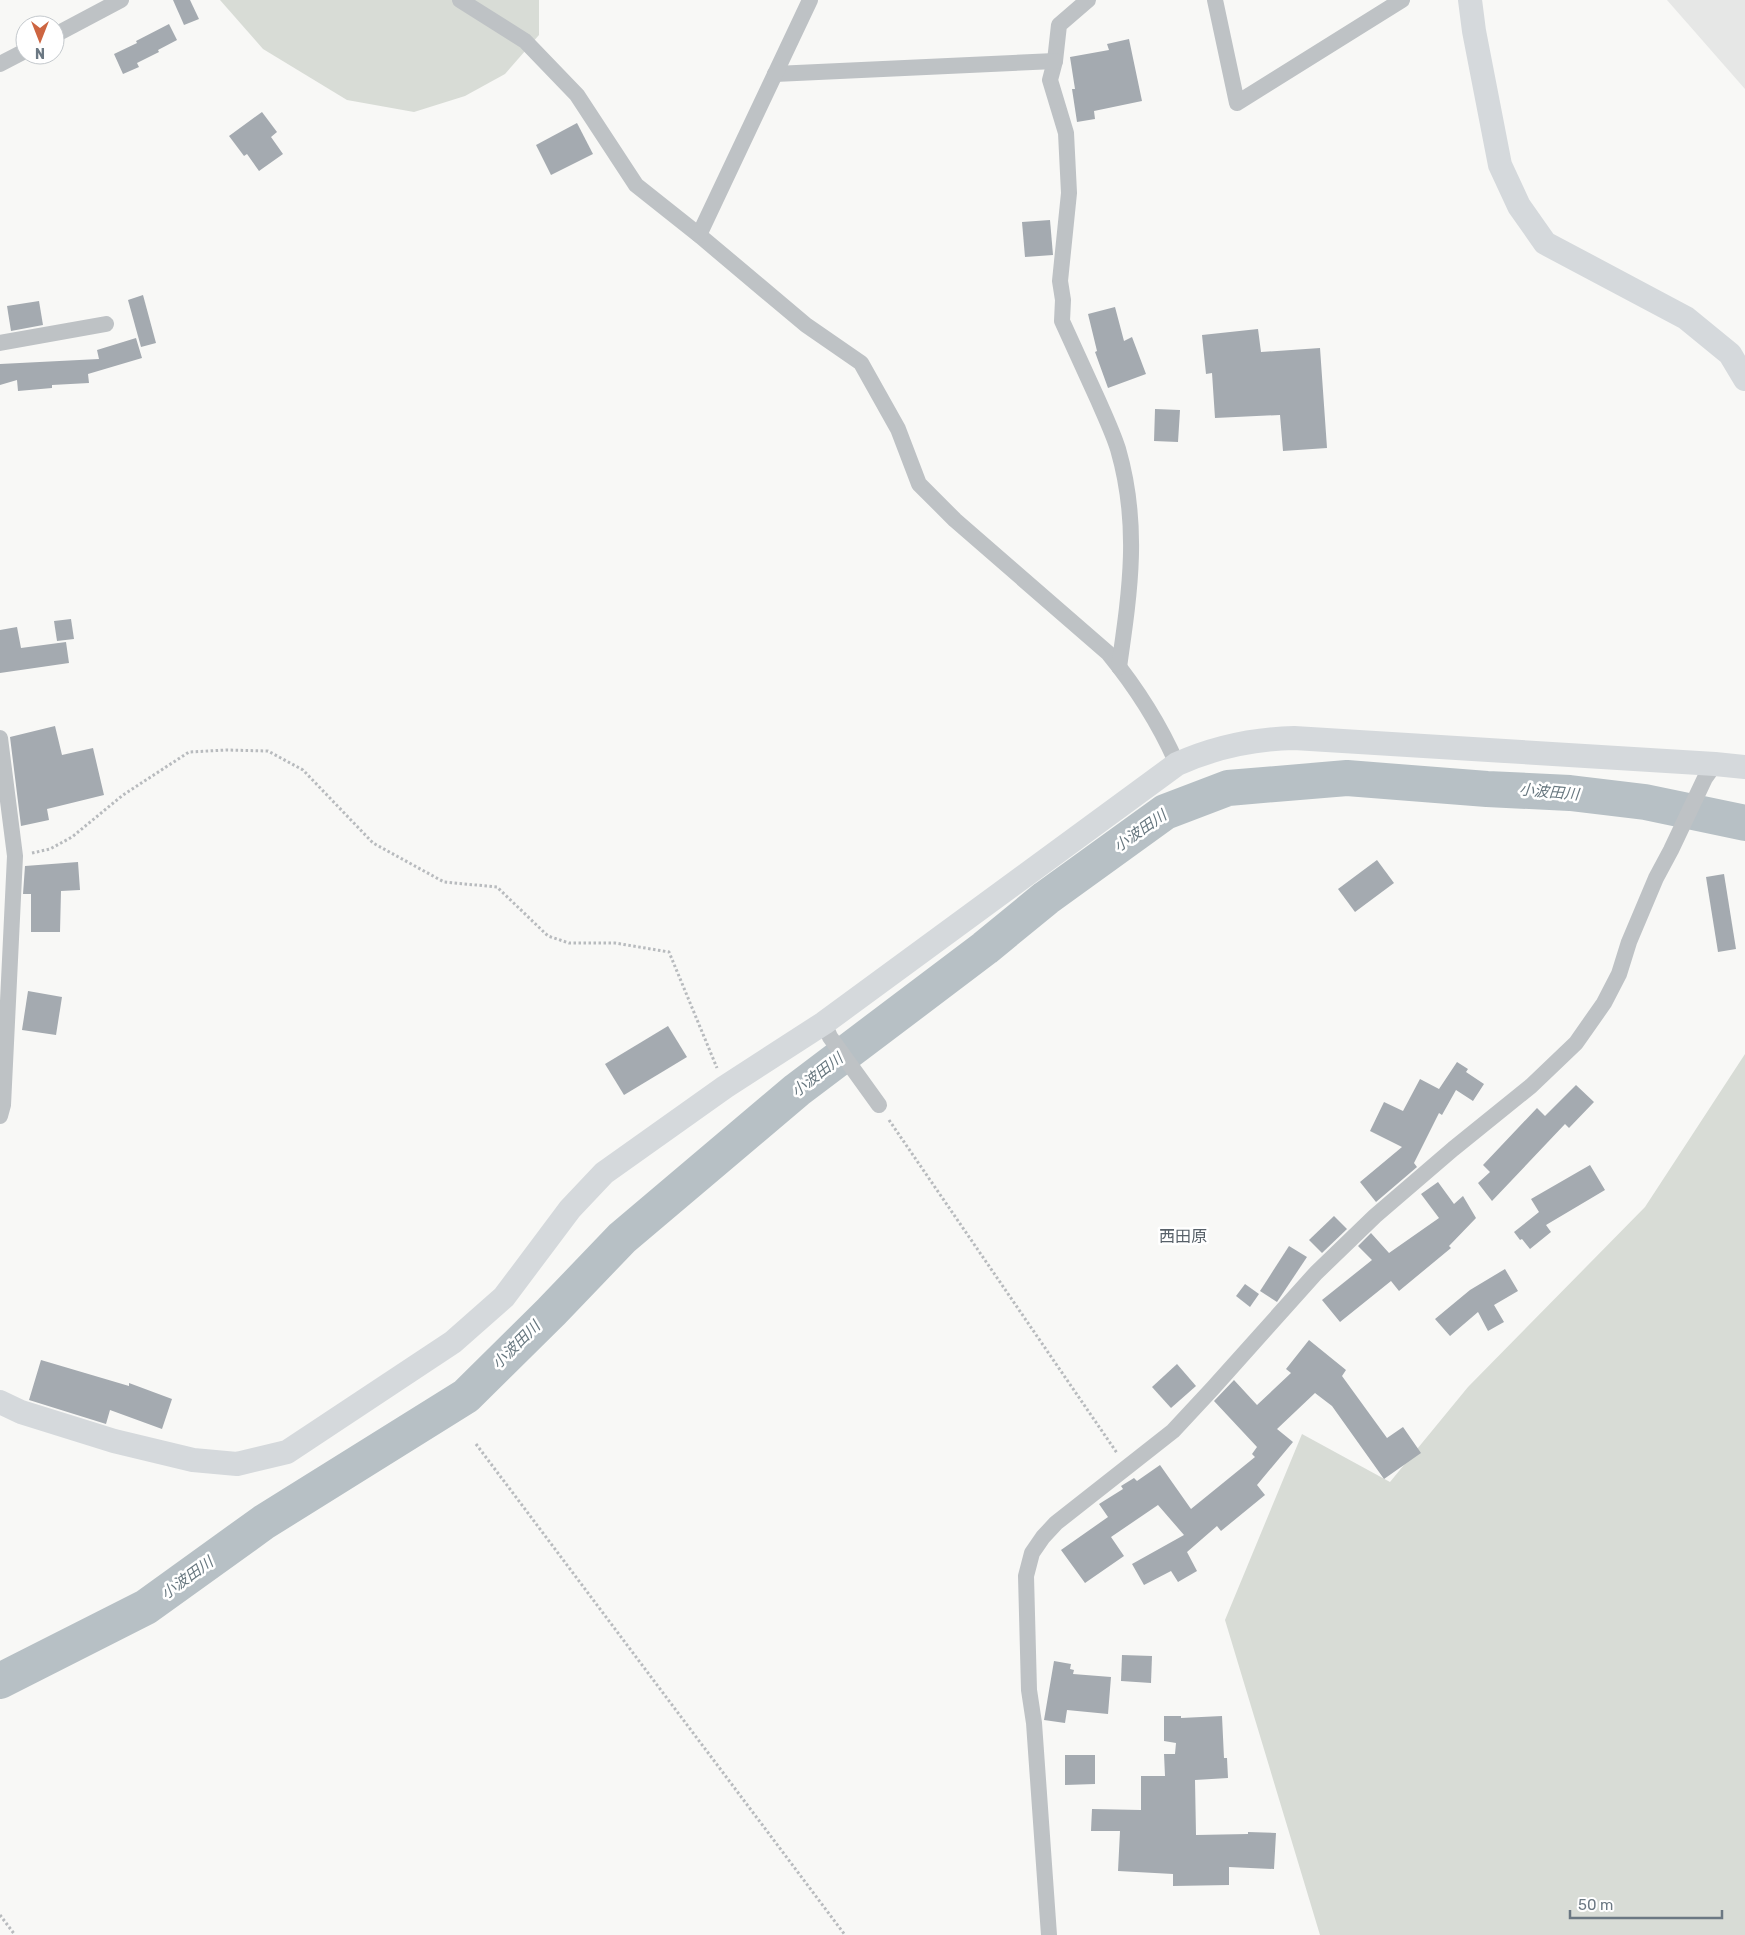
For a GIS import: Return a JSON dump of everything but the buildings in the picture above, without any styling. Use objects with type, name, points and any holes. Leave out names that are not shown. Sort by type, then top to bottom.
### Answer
[{"type":"street","points":[[65,30],[121,0]]},
{"type":"street","points":[[460,0],[525,41],[577,94],[636,185],[806,325],[861,363],[898,429],[919,484],[955,520],[1108,653],[1167,740],[1177,764]]},
{"type":"street","points":[[699,236],[810,0]]},
{"type":"street","points":[[1088,0],[1059,25],[1055,61],[1050,80],[1066,133],[1069,194],[1060,281],[1062,321],[1117,448],[1123,469],[1132,535],[1130,595],[1119,667]]},
{"type":"street","points":[[1215,0],[1237,103],[1402,0]]},
{"type":"street","points":[[1470,0],[1500,165],[1519,206],[1545,243],[1686,318],[1730,354],[1745,379]]},
{"type":"street","points":[[0,64],[15,56]]},
{"type":"street","points":[[775,74],[1055,61]]},
{"type":"street","points":[[0,342],[106,324]]},
{"type":"street","points":[[0,738],[15,856],[3,1105],[0,1116]]},
{"type":"street","points":[[0,1402],[21,1412],[114,1441],[193,1460],[237,1464],[287,1452],[453,1342],[504,1297],[570,1209],[604,1173],[725,1087],[827,1030],[1177,764],[1211,750],[1257,740],[1294,738],[1710,771],[1745,767]]},
{"type":"street","points":[[1049,1935],[1034,1723],[1029,1690],[1026,1576],[1032,1553],[1056,1523],[1173,1431],[1316,1273],[1375,1216],[1453,1149],[1531,1086],[1576,1043],[1604,1003],[1619,974],[1641,911],[1710,771]]},
{"type":"street","points":[[827,1030],[879,1105]]},
{"type":"path","points":[[15,856],[50,849],[72,837],[124,795],[189,752],[268,751],[303,770],[373,843],[444,882],[497,887],[548,936],[569,943],[615,943],[669,952],[725,1087]]},
{"type":"path","points":[[879,1105],[1127,1467]]},
{"type":"path","points":[[476,1444],[845,1935]]},
{"type":"path","points":[[0,1915],[15,1935]]},
{"type":"shaded area","points":[[220,0],[539,0],[539,35],[505,74],[465,96],[414,112],[347,100],[263,49]]},
{"type":"shaded area","points":[[1667,0],[1745,0],[1745,89]]},
{"type":"shaded area","points":[[1745,1054],[1745,1935],[1320,1935],[1225,1620],[1302,1434],[1390,1482],[1468,1387],[1645,1207]]},
{"type":"waterway","name":"小波田川","points":[[0,1681],[146,1607],[264,1522],[466,1396],[622,1238],[797,1090],[985,948],[1046,898],[1165,812],[1228,788],[1347,778],[1487,789],[1570,793],[1645,802],[1745,823]]},
{"type":"district","name":"西田原","points":[[1183,1236]]}]
